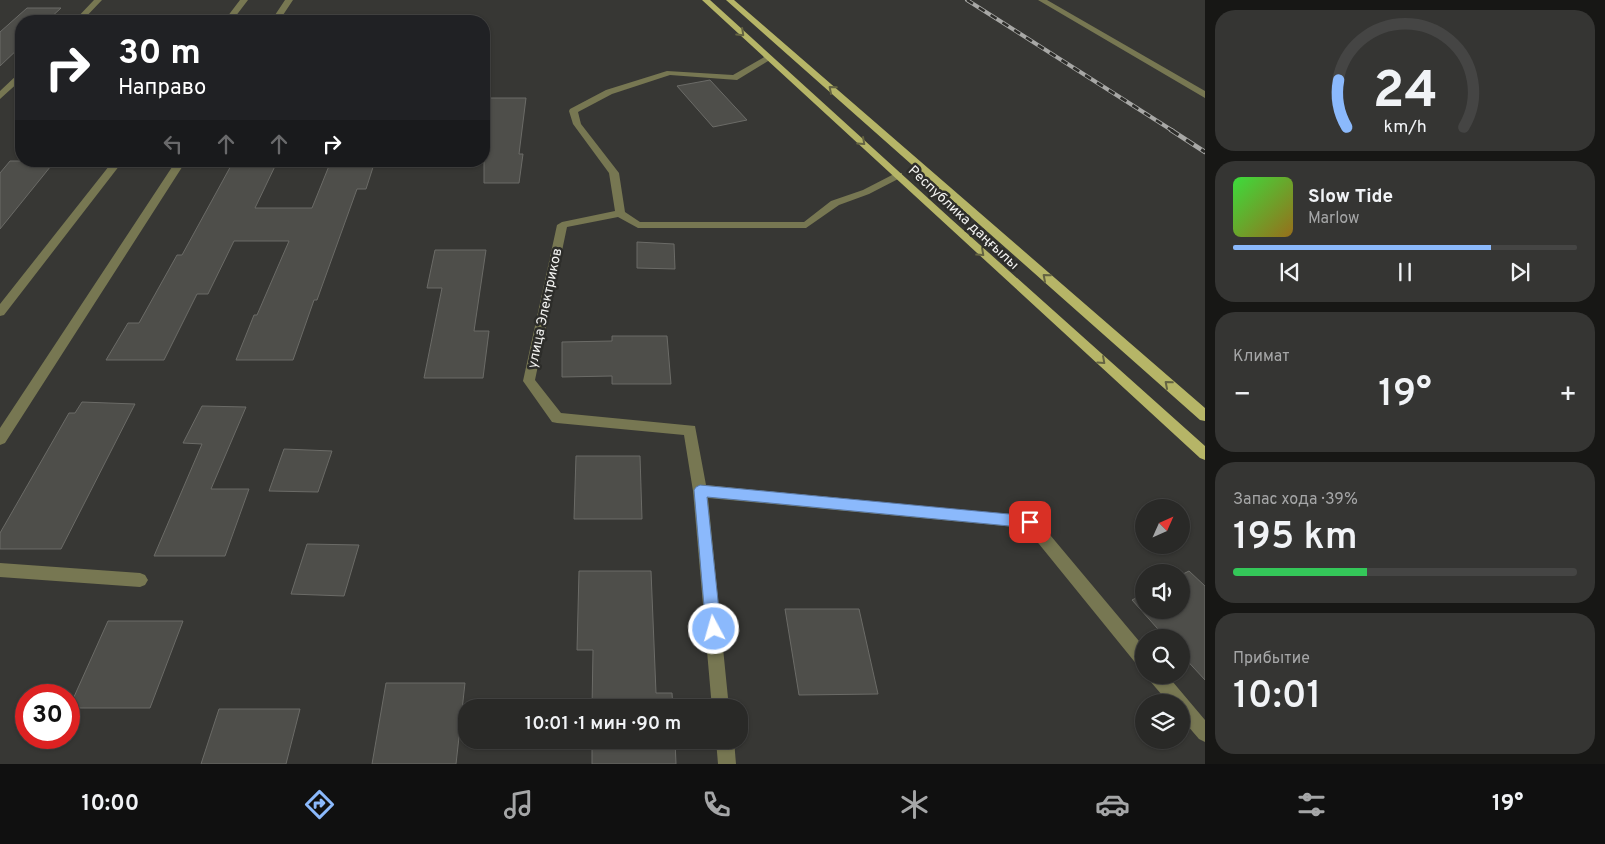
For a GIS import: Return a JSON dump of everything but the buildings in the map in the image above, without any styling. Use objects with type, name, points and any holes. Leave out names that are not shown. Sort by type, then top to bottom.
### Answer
[{"type":"main road","name":"Республика даңғылы","points":[[706,0],[898,175],[946,222],[1205,454]]},
{"type":"main road","name":"Республика даңғылы","points":[[730,0],[1205,416]]},
{"type":"street","points":[[84,15],[98,0]]},
{"type":"street","points":[[233,15],[244,0]]},
{"type":"street","points":[[279,15],[289,0]]},
{"type":"street","points":[[1042,0],[1205,95]]},
{"type":"street","points":[[769,58],[734,78],[670,73],[609,92],[573,111],[577,124],[614,173],[620,213],[638,224],[806,225],[834,203],[866,192],[898,175]]},
{"type":"street","points":[[0,96],[15,82]]},
{"type":"street","points":[[0,312],[113,167]]},
{"type":"street","points":[[0,438],[177,167]]},
{"type":"street","name":"улица Электриков","points":[[620,213],[562,225],[529,380],[557,418],[690,430],[700,490],[720,699]]},
{"type":"street","points":[[700,490],[1030,522],[1135,649]]},
{"type":"street","points":[[0,570],[140,580]]},
{"type":"street","points":[[1163,684],[1172,694]]},
{"type":"street","points":[[1190,716],[1205,734]]},
{"type":"street","points":[[726,749],[727,764]]},
{"type":"railway","points":[[967,0],[1173,131]]},
{"type":"railway","points":[[1171,130],[1205,152]]},
{"type":"route","points":[[714,629],[700,490],[1030,522]]}]
